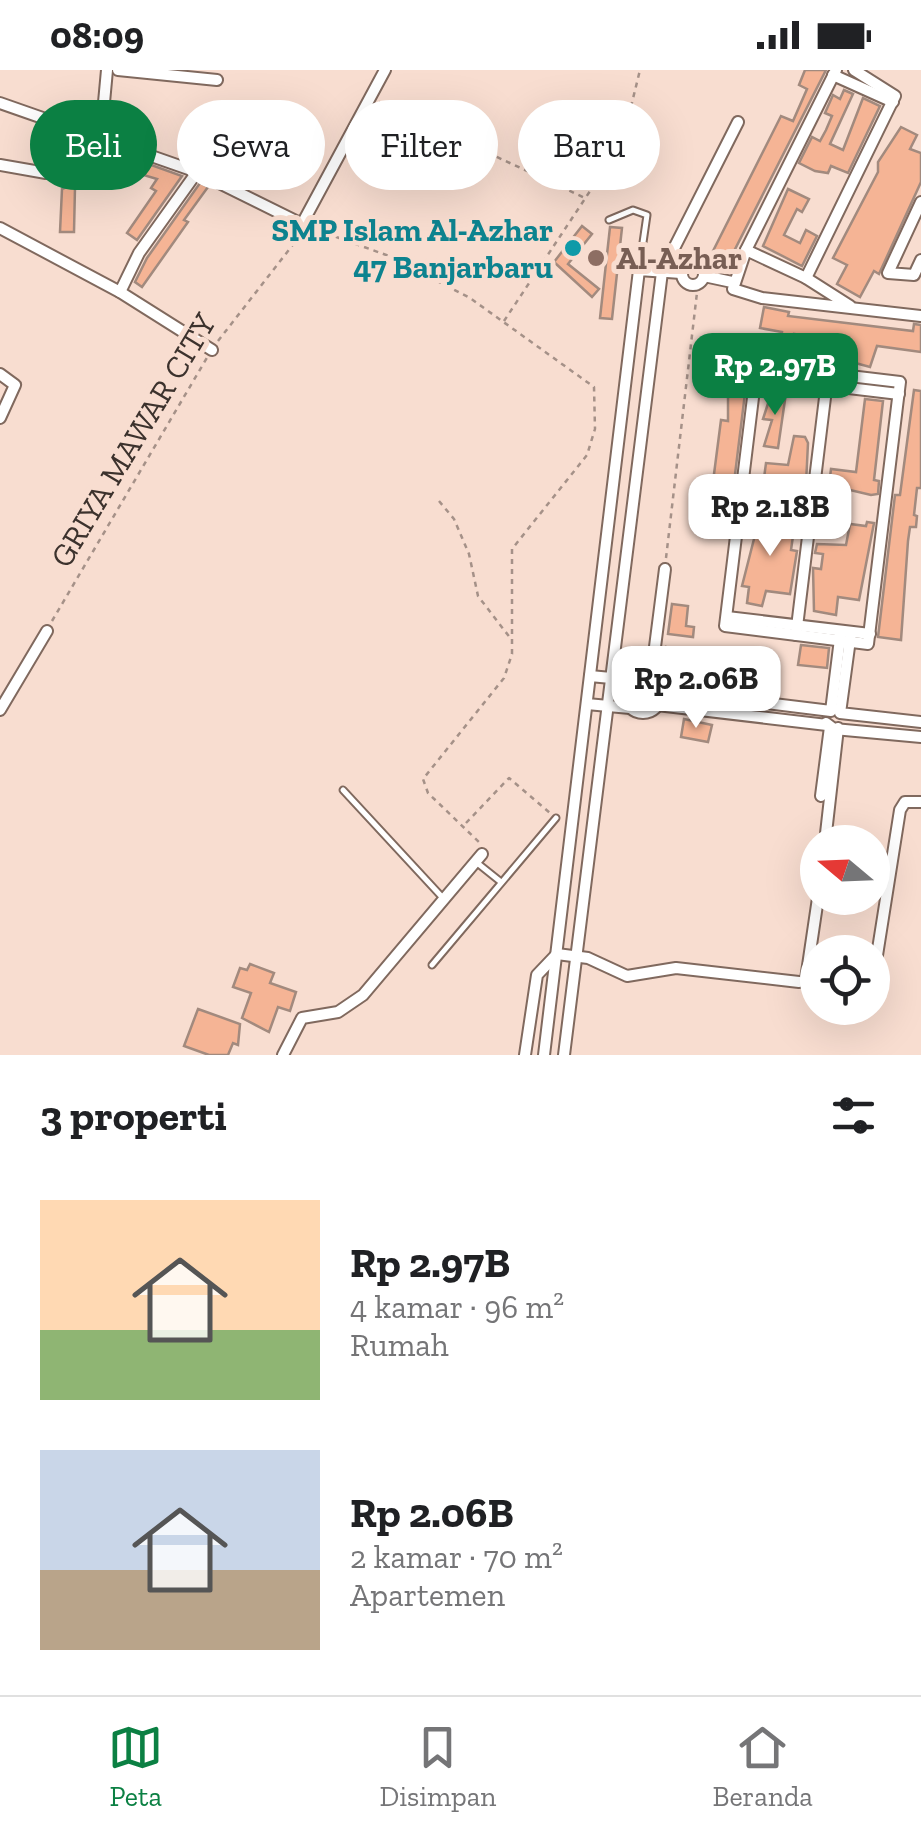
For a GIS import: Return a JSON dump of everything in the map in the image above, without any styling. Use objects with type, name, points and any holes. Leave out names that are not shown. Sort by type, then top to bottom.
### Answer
[{"type":"street","points":[[104,100],[107,70]]},
{"type":"street","points":[[118,70],[217,80]]},
{"type":"street","points":[[234,190],[305,225],[384,70]]},
{"type":"street","points":[[806,278],[895,94],[854,70]]},
{"type":"street","points":[[732,282],[835,72],[893,102]]},
{"type":"street","points":[[0,103],[30,113]]},
{"type":"street","points":[[564,1055],[662,272],[738,122]]},
{"type":"street","points":[[0,164],[30,170]]},
{"type":"street","points":[[120,292],[138,253],[184,190]]},
{"type":"street","points":[[921,202],[888,272],[914,275],[921,260]]},
{"type":"street","points":[[0,228],[120,292],[212,350]]},
{"type":"street","points":[[746,250],[806,278],[855,309]]},
{"type":"street","points":[[681,273],[684,266],[694,262],[701,266],[701,280]]},
{"type":"street","points":[[544,1055],[639,270],[681,273]]},
{"type":"street","points":[[681,273],[688,284],[701,280],[732,282]]},
{"type":"street","points":[[732,282],[741,295],[921,316]]},
{"type":"street","points":[[0,374],[15,386],[0,418]]},
{"type":"street","points":[[756,378],[827,380],[900,382],[868,644],[845,636],[726,626],[756,378]]},
{"type":"street","points":[[796,630],[827,380]]},
{"type":"street","points":[[665,569],[651,678],[660,690],[921,722]]},
{"type":"street","points":[[0,710],[46,630]]},
{"type":"street","points":[[822,796],[845,636]]},
{"type":"street","points":[[590,676],[651,678]]},
{"type":"street","points":[[630,708],[625,693],[632,680]]},
{"type":"street","points":[[587,704],[646,712],[656,705],[660,690]]},
{"type":"street","points":[[686,709],[688,693]]},
{"type":"street","points":[[656,705],[921,737]]},
{"type":"street","points":[[827,825],[834,727]]},
{"type":"street","points":[[880,935],[900,810],[906,802],[921,802]]},
{"type":"street","points":[[283,1055],[302,1018],[353,1005],[479,858]]},
{"type":"street","points":[[557,936],[577,938]]},
{"type":"street","points":[[554,954],[576,955],[627,976],[676,968],[799,982]]},
{"type":"street","points":[[525,1055],[538,976],[554,954]]},
{"type":"lane","points":[[609,220],[633,210],[647,215],[639,270]]},
{"type":"lane","points":[[343,790],[442,897]]},
{"type":"lane","points":[[432,965],[556,818]]},
{"type":"lane","points":[[479,858],[501,882]]},
{"type":"path","points":[[504,321],[586,199],[627,123],[640,70]]},
{"type":"path","points":[[369,98],[586,199]]},
{"type":"path","points":[[305,225],[389,256],[504,321],[591,383],[596,411],[587,456],[512,549],[512,640],[500,685],[423,779],[428,793],[482,844],[479,858]]},
{"type":"path","name":"GRIYA MAWAR CITY","points":[[46,630],[212,350],[305,225]]},
{"type":"path","points":[[665,569],[701,280]]},
{"type":"path","points":[[439,501],[454,519],[469,554],[478,596],[512,640]]},
{"type":"path","points":[[465,824],[509,778],[556,818]]},
{"type":"building","points":[[805,70],[826,70],[727,265],[710,257],[781,116],[793,121],[807,89],[799,85]]},
{"type":"building","points":[[844,90],[853,94],[830,144],[843,150],[863,98],[880,106],[848,173],[831,166],[828,173],[815,171],[799,163],[812,137],[820,141],[826,130],[832,116],[825,113],[833,95],[840,99]]},
{"type":"building","points":[[901,127],[917,135],[910,149],[921,153],[921,182],[879,274],[874,271],[860,297],[837,284],[847,265],[833,258],[878,172],[878,162]]},
{"type":"building","points":[[157,167],[177,174],[177,183],[137,240],[127,233],[156,191]]},
{"type":"building","points":[[788,189],[809,199],[802,212],[797,209],[784,235],[800,243],[806,230],[817,236],[802,266],[763,246]]},
{"type":"building","points":[[62,190],[75,190],[74,232],[60,232]]},
{"type":"building","points":[[195,190],[206,190],[142,287],[135,282],[147,258]]},
{"type":"building","name":"SMP Islam Al-Azhar 47 Banjarbaru","points":[[582,226],[592,234],[568,264],[599,289],[592,297],[554,262]]},
{"type":"building","points":[[610,227],[622,228],[612,319],[600,318]]},
{"type":"building","points":[[764,307],[789,312],[788,316],[913,331],[914,324],[921,325],[921,352],[877,346],[870,367],[848,361],[850,342],[822,338],[818,364],[805,362],[808,336],[794,334],[790,360],[778,359],[782,332],[760,328]]},
{"type":"building","points":[[728,366],[748,369],[731,507],[710,505],[721,420],[728,421]]},
{"type":"building","points":[[914,390],[921,391],[921,488],[917,488],[916,527],[910,527],[908,541],[901,640],[878,637],[895,495],[900,495]]},
{"type":"building","points":[[772,391],[786,393],[778,448],[764,446],[772,420],[763,419]]},
{"type":"building","points":[[865,399],[883,401],[874,480],[879,481],[878,494],[871,495],[829,485],[831,469],[856,472]]},
{"type":"building","points":[[794,436],[805,437],[808,443],[806,484],[764,478],[766,463],[788,465]]},
{"type":"building","points":[[758,517],[795,522],[791,550],[797,551],[790,594],[766,591],[762,606],[747,603],[749,587],[742,586],[755,535],[747,534],[749,520],[757,521]]},
{"type":"building","points":[[867,522],[874,523],[859,600],[838,597],[836,615],[814,611],[813,568],[821,569],[823,554],[815,553],[817,544],[846,545],[850,524],[866,526]]},
{"type":"building","points":[[672,604],[688,606],[686,626],[694,627],[693,637],[668,634]]},
{"type":"building","points":[[801,645],[829,648],[827,668],[798,665]]},
{"type":"building","points":[[666,647],[714,656],[713,668],[681,665],[680,677],[663,674]]},
{"type":"building","points":[[684,719],[712,725],[708,742],[681,737]]},
{"type":"building","points":[[250,964],[274,973],[270,983],[296,992],[290,1011],[278,1007],[269,1032],[242,1018],[251,993],[233,987],[240,968],[247,970]]},
{"type":"building","points":[[198,1009],[240,1024],[238,1045],[233,1043],[228,1055],[209,1055],[184,1046]]},
{"type":"place","name":"SMP Islam Al-Azhar 47 Banjarbaru","points":[[573,248]]},
{"type":"place","name":"Al-Azhar","points":[[596,258]]}]
